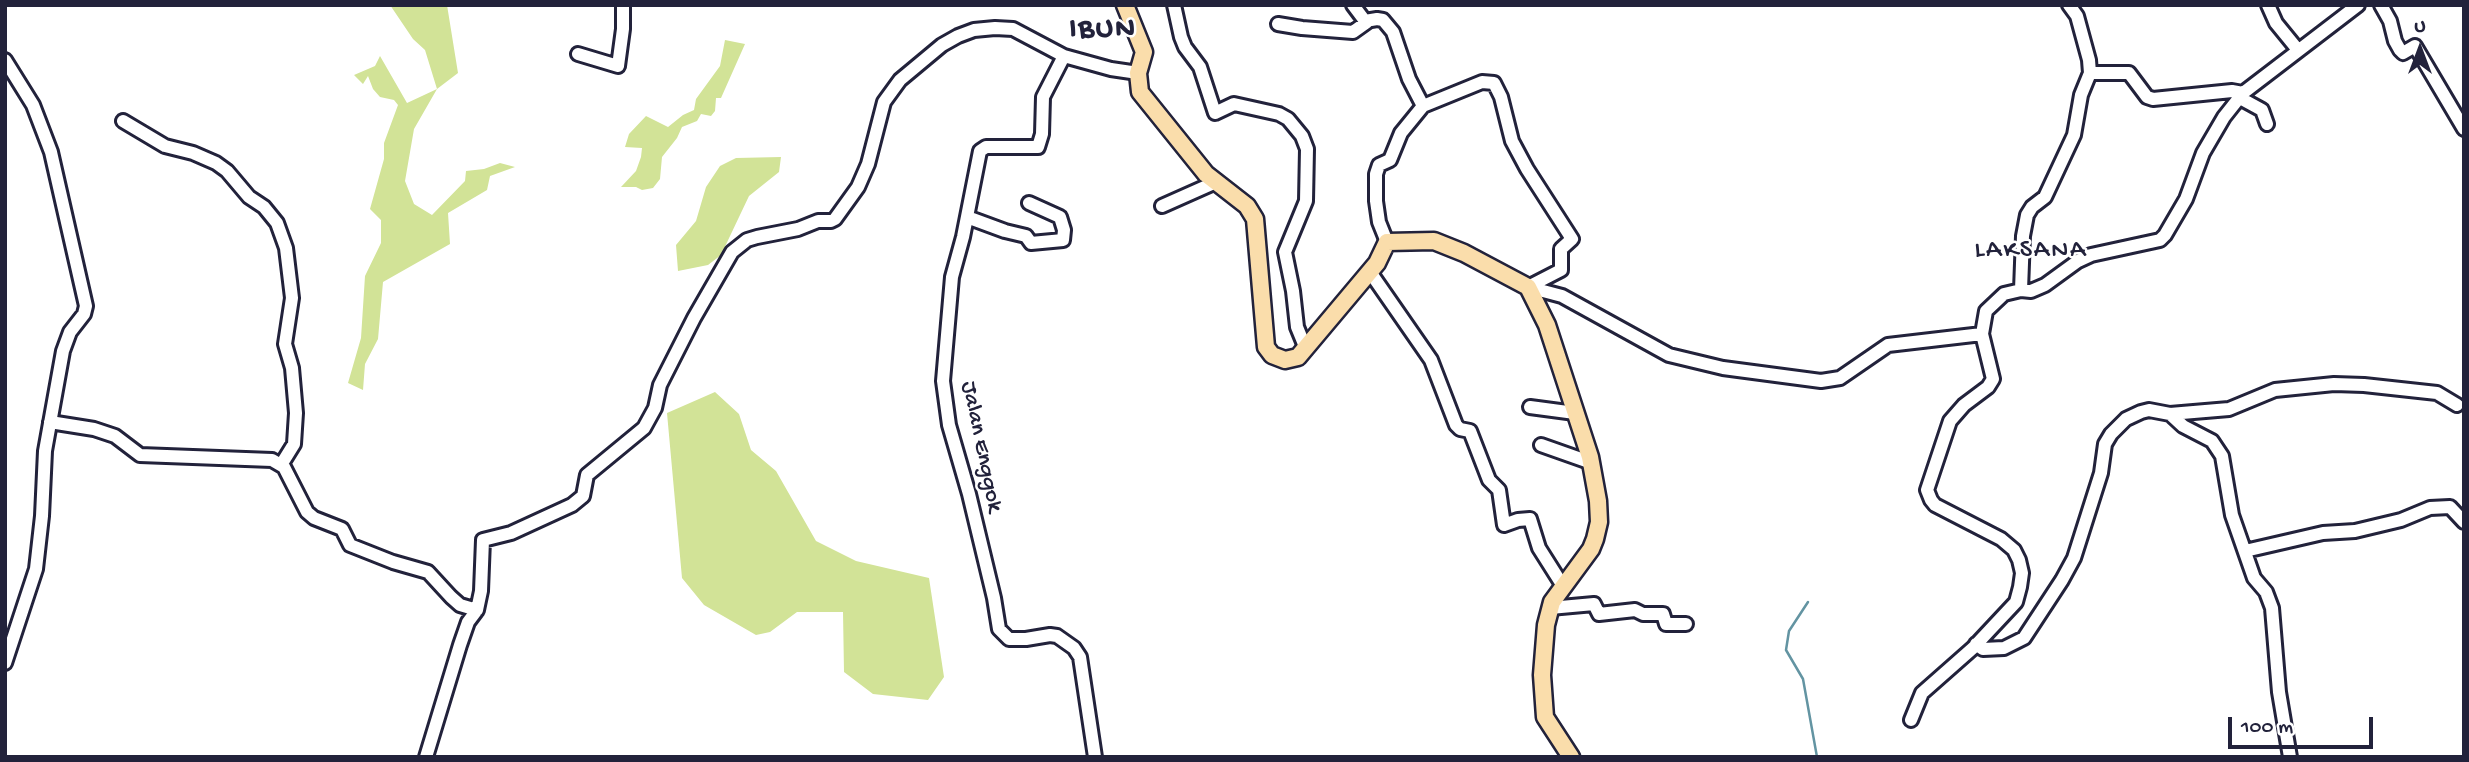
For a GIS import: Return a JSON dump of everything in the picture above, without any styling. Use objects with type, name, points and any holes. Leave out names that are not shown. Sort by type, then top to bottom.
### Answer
[{"type":"main road","points":[[1125,5],[1144,51],[1138,73],[1140,92],[1185,151],[1206,174],[1247,206],[1255,219],[1268,351],[1278,359],[1298,357],[1306,349],[1370,272],[1387,242],[1434,241],[1464,253],[1528,287],[1547,325],[1592,463],[1598,501],[1599,522],[1591,549],[1563,586],[1550,608],[1546,625],[1542,698],[1545,717],[1571,757]]},
{"type":"street","points":[[578,54],[618,66],[624,29],[622,5]]},
{"type":"street","points":[[1174,5],[1181,37],[1200,68],[1215,113],[1234,104],[1279,114],[1288,119],[1302,136],[1307,149],[1306,199],[1285,252],[1297,327],[1306,349]]},
{"type":"street","points":[[1353,5],[1367,22]]},
{"type":"street","points":[[2021,290],[2023,236],[2027,215],[2032,207],[2045,197],[2074,135],[2081,95],[2090,73],[2077,16],[2068,5]]},
{"type":"street","points":[[2269,5],[2276,23],[2298,50]]},
{"type":"street","points":[[1911,720],[1922,693],[1976,644],[2016,602],[2022,573],[2020,560],[2014,550],[2001,539],[1935,505],[1927,490],[1950,421],[1964,405],[1988,387],[1993,379],[1982,334],[1984,316],[2004,294],[2031,291],[2045,285],[2091,255],[2160,240],[2165,236],[2186,199],[2203,153],[2220,123],[2241,95],[2358,5]]},
{"type":"street","points":[[2381,5],[2400,50],[2403,53],[2415,46],[2464,128]]},
{"type":"street","points":[[1278,24],[1353,32],[1367,22],[1383,20],[1394,32],[1409,79],[1423,106]]},
{"type":"street","points":[[426,757],[460,645],[468,622],[477,610],[481,591],[483,540],[511,533],[572,505],[583,496],[587,475],[644,428],[655,408],[660,385],[732,252],[747,240],[835,219],[858,187],[868,164],[884,102],[901,80],[942,45],[958,36],[974,30],[995,28],[1013,29],[1065,56],[1111,69],[1138,73]]},
{"type":"street","name":"Jalan Enggok","points":[[1065,56],[1043,97],[1042,134],[1038,147],[983,148],[952,277],[943,358],[944,402],[969,494],[999,629],[1009,639],[1057,636],[1074,648],[1080,657],[1095,757]]},
{"type":"street","points":[[5,60],[33,105],[51,152],[86,303],[84,314],[66,340],[45,451],[36,569],[5,663]]},
{"type":"street","points":[[2090,73],[2129,73],[2147,97],[2153,99],[2232,92],[2262,110],[2267,124]]},
{"type":"street","points":[[1387,242],[1376,201],[1376,174],[1379,165],[1390,160],[1401,133],[1423,106],[1482,82],[1494,83],[1501,97],[1512,141],[1572,239],[1561,249],[1561,270],[1528,287]]},
{"type":"street","points":[[123,121],[165,146],[193,153],[216,163],[227,171],[249,197],[264,207],[277,223],[286,248],[292,298],[285,344],[292,368],[296,413],[294,444],[281,465]]},
{"type":"street","points":[[1162,206],[1216,182]]},
{"type":"street","points":[[967,217],[1004,232],[1026,236],[1031,243],[1063,240],[1064,230],[1060,217],[1029,203]]},
{"type":"street","points":[[1370,272],[1431,360],[1457,427],[1470,431],[1489,480],[1499,490],[1504,525],[1518,520],[1530,520],[1539,548],[1563,586]]},
{"type":"street","points":[[1528,287],[1562,296],[1659,350],[1681,359],[1723,368],[1821,381],[1840,378],[1888,345],[1982,334]]},
{"type":"street","points":[[1976,644],[1983,649],[2004,649],[2024,638],[2074,558],[2101,473],[2105,444],[2126,419],[2149,410],[2170,414],[2229,409],[2275,390],[2334,384],[2437,393],[2457,405]]},
{"type":"street","points":[[1530,407],[1575,413]]},
{"type":"street","points":[[2170,414],[2212,442],[2222,456],[2232,515],[2254,578],[2264,588],[2272,608],[2279,692],[2290,757]]},
{"type":"street","points":[[50,422],[94,429],[115,436],[140,455],[272,460],[281,465],[307,512],[314,518],[342,529],[350,545],[428,572],[460,605],[477,610]]},
{"type":"street","points":[[1542,445],[1592,463]]},
{"type":"street","points":[[2245,551],[2323,533],[2355,531],[2401,520],[2430,508],[2450,507],[2464,522]]},
{"type":"street","points":[[1550,608],[1594,604],[1599,614],[1635,610],[1643,614],[1662,614],[1666,625],[1686,624]]},
{"type":"green space","points":[[390,5],[447,5],[458,73],[437,89],[425,50],[413,39]]},
{"type":"green space","points":[[725,40],[745,44],[721,98],[716,98],[715,111],[711,116],[701,114],[697,121],[682,127],[662,157],[660,179],[653,188],[642,190],[636,187],[621,187],[636,171],[641,157],[642,148],[625,147],[629,134],[646,116],[668,127],[694,110],[696,99],[720,66]]},
{"type":"green space","points":[[380,56],[407,103],[437,89],[414,129],[405,181],[414,204],[432,215],[465,181],[466,171],[484,169],[500,163],[515,167],[490,176],[487,190],[448,213],[450,244],[383,282],[378,339],[365,364],[363,390],[348,383],[361,338],[365,276],[381,243],[381,220],[370,209],[384,159],[384,143],[398,105],[394,100],[380,97],[373,89],[368,76],[363,84],[354,75],[375,66]]},
{"type":"green space","points":[[781,157],[779,172],[749,196],[721,255],[708,265],[678,271],[676,245],[696,221],[706,187],[720,166],[736,158]]},
{"type":"green space","points":[[715,392],[739,414],[751,450],[776,471],[816,541],[856,561],[929,578],[944,677],[928,700],[873,694],[844,672],[843,612],[797,612],[770,632],[756,635],[704,605],[682,578],[667,413]]},
{"type":"waterway","points":[[1808,602],[1789,631],[1786,650],[1803,679],[1817,757]]},
{"type":"district","name":"IBUN","points":[[1103,31]]},
{"type":"district","name":"LAKSANA","points":[[2031,252]]}]
